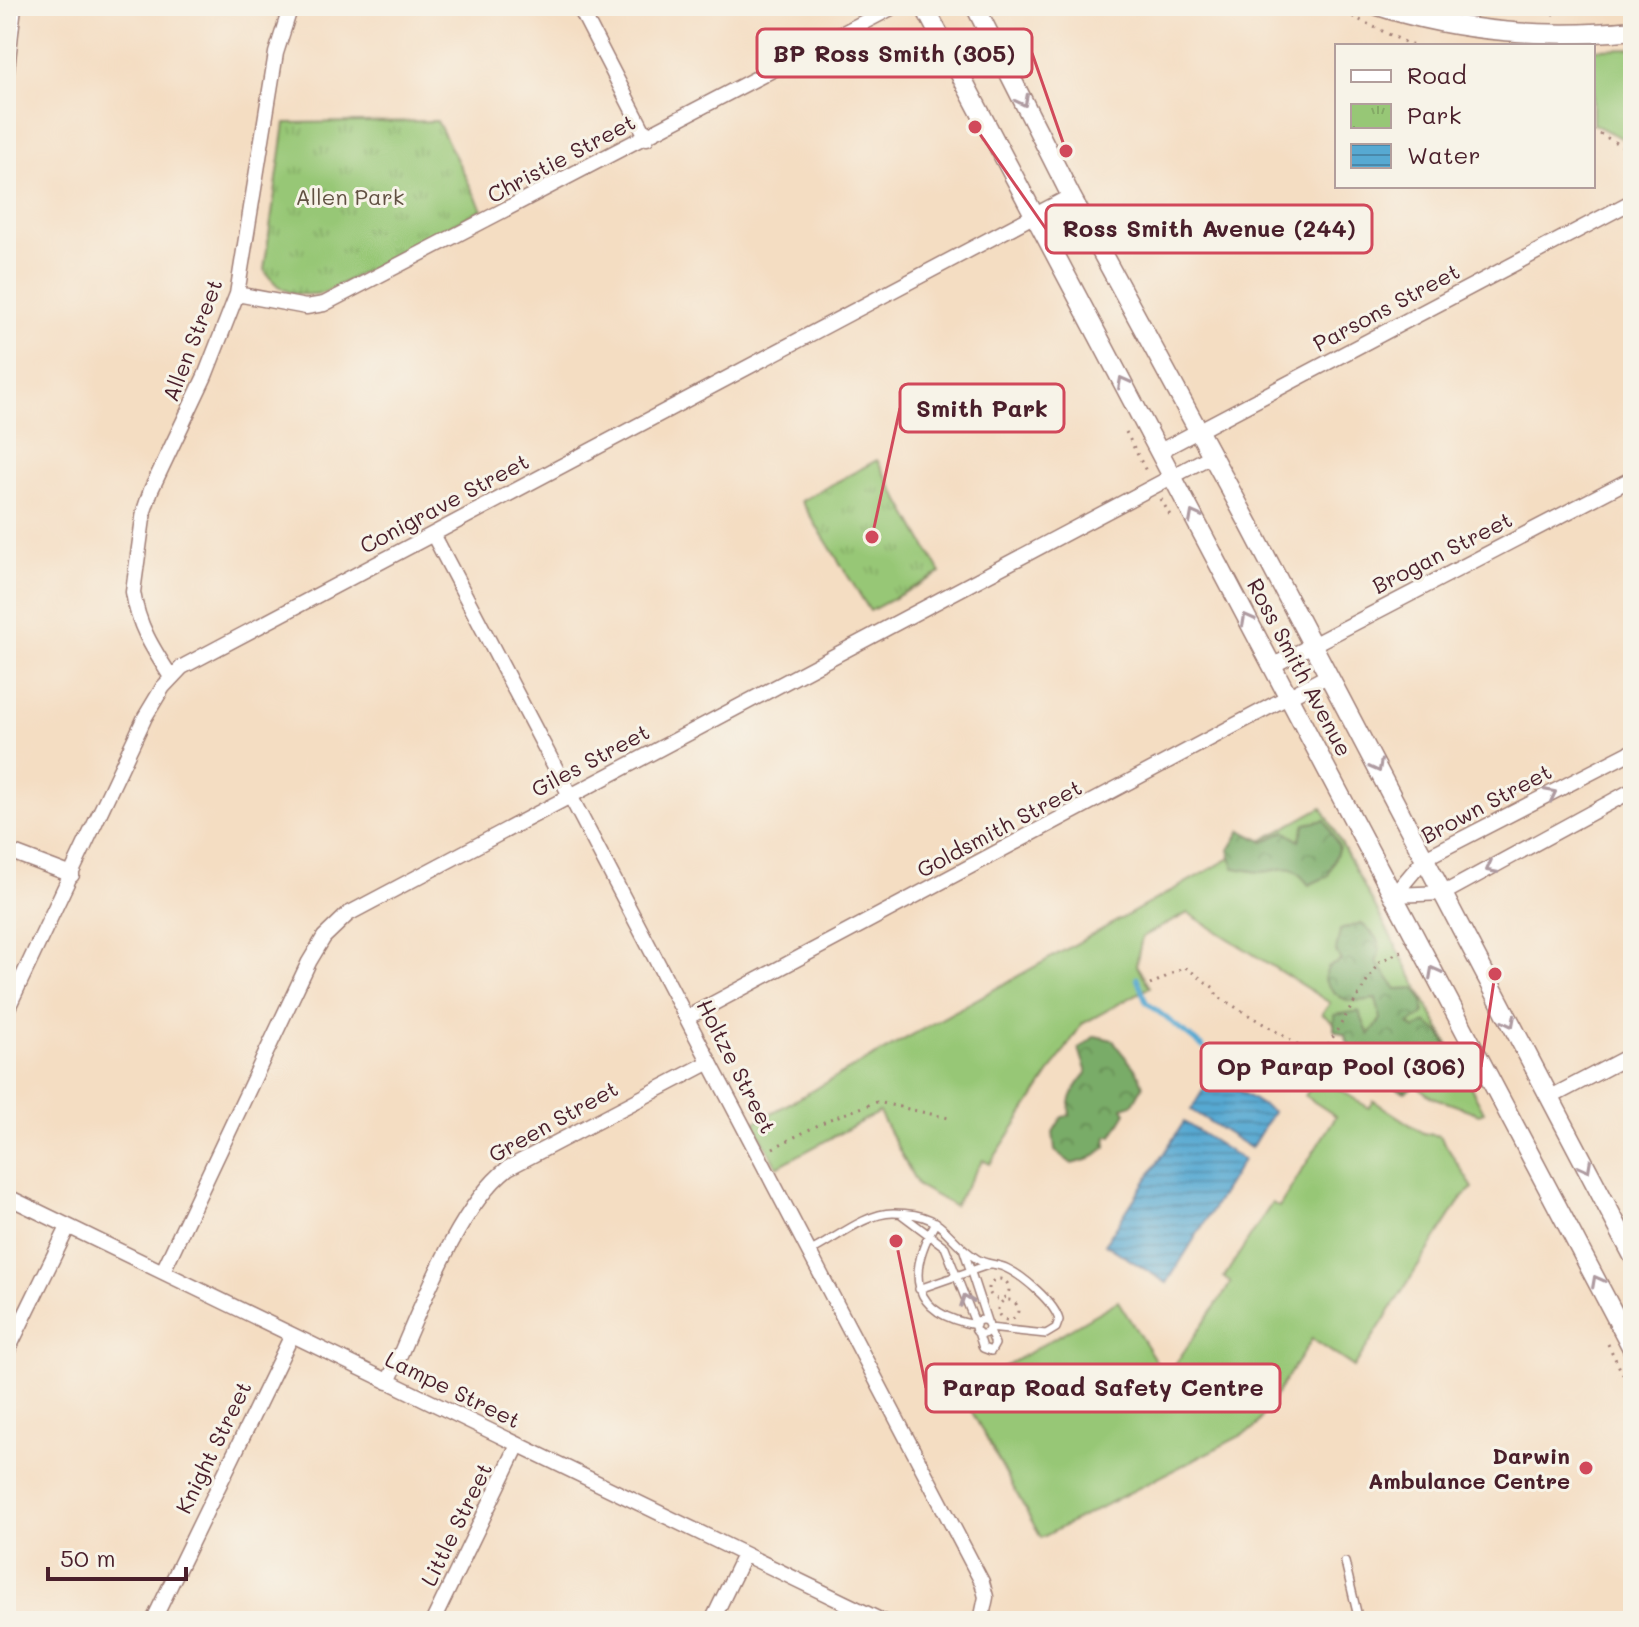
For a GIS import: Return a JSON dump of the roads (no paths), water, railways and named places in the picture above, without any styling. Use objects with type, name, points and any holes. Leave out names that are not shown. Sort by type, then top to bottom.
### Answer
[{"type":"street","points":[[6,78],[14,6]]},
{"type":"street","name":"Allen Street","points":[[171,677],[145,636],[135,605],[133,592],[144,511],[160,468],[216,350],[237,294],[276,53],[291,6]]},
{"type":"street","points":[[579,6],[647,138]]},
{"type":"street","name":"Christie Street","points":[[237,294],[306,307],[324,304],[895,6]]},
{"type":"street","name":"Ross Smith Avenue","points":[[924,6],[1394,895],[1628,1326],[1633,1350]]},
{"type":"street","name":"Ross Smith Avenue","points":[[975,6],[1071,196],[1329,675],[1633,1256]]},
{"type":"street","points":[[1378,6],[1463,25],[1565,33],[1633,30]]},
{"type":"street","points":[[1419,6],[1473,22],[1519,30]]},
{"type":"street","name":"Conigrave Street","points":[[6,1012],[145,717],[171,677],[194,659],[1071,196]]},
{"type":"street","name":"Parsons Street","points":[[1160,451],[1633,201]]},
{"type":"street","name":"Giles Street","points":[[163,1271],[286,1008],[324,937],[367,903],[1211,456]]},
{"type":"street","name":"Brogan Street","points":[[1272,666],[1633,478]]},
{"type":"street","name":"Holtze Street","points":[[433,534],[982,1582],[986,1597],[981,1621]]},
{"type":"street","name":"Goldsmith Street","points":[[688,1017],[1329,675]]},
{"type":"street","name":"Brown Street","points":[[1394,895],[1425,858],[1633,751]]},
{"type":"street","points":[[1394,895],[1444,893],[1633,790]]},
{"type":"street","points":[[6,850],[72,875]]},
{"type":"street","points":[[1549,1098],[1633,1054]]},
{"type":"street","name":"Green Street","points":[[388,1382],[470,1210],[492,1180],[508,1168],[710,1062]]},
{"type":"street","name":"Lampe Street","points":[[6,1196],[882,1621]]},
{"type":"street","points":[[6,1354],[68,1227]]},
{"type":"street","name":"Knight Street","points":[[153,1621],[292,1335]]},
{"type":"street","name":"Little Street","points":[[433,1621],[518,1445]]},
{"type":"street","points":[[712,1621],[744,1555]]},
{"type":"lane","points":[[901,1214],[945,1247],[983,1348],[991,1351],[995,1344],[958,1242]]},
{"type":"lane","points":[[809,1252],[877,1216],[923,1216],[936,1222],[977,1259],[1017,1275],[1057,1313],[1059,1320],[1050,1334],[988,1327],[981,1321],[976,1328]]},
{"type":"lane","points":[[936,1222],[917,1268],[919,1289],[943,1316],[976,1328]]},
{"type":"lane","points":[[919,1289],[991,1265]]},
{"type":"lane","points":[[975,1285],[991,1265]]},
{"type":"lane","points":[[1345,1562],[1359,1621]]},
{"type":"water","points":[[1213,1074],[1273,1112],[1251,1148],[1191,1110]]},
{"type":"water","points":[[1184,1122],[1243,1160],[1167,1283],[1105,1244]]},
{"type":"waterway","points":[[1137,978],[1146,1002],[1203,1047]]},
{"type":"place","name":"Ross Smith Avenue (244)","points":[[975,127]]},
{"type":"place","name":"BP Ross Smith (305)","points":[[1066,151]]},
{"type":"place","name":"Smith Park","points":[[872,537]]},
{"type":"place","name":"Op Parap Pool (306)","points":[[1495,974]]},
{"type":"place","name":"Parap Road Safety Centre","points":[[896,1241]]},
{"type":"place","name":"Darwin Ambulance Centre","points":[[1586,1468]]},
{"type":"park label","name":"Allen Park","points":[[350,196]]}]
